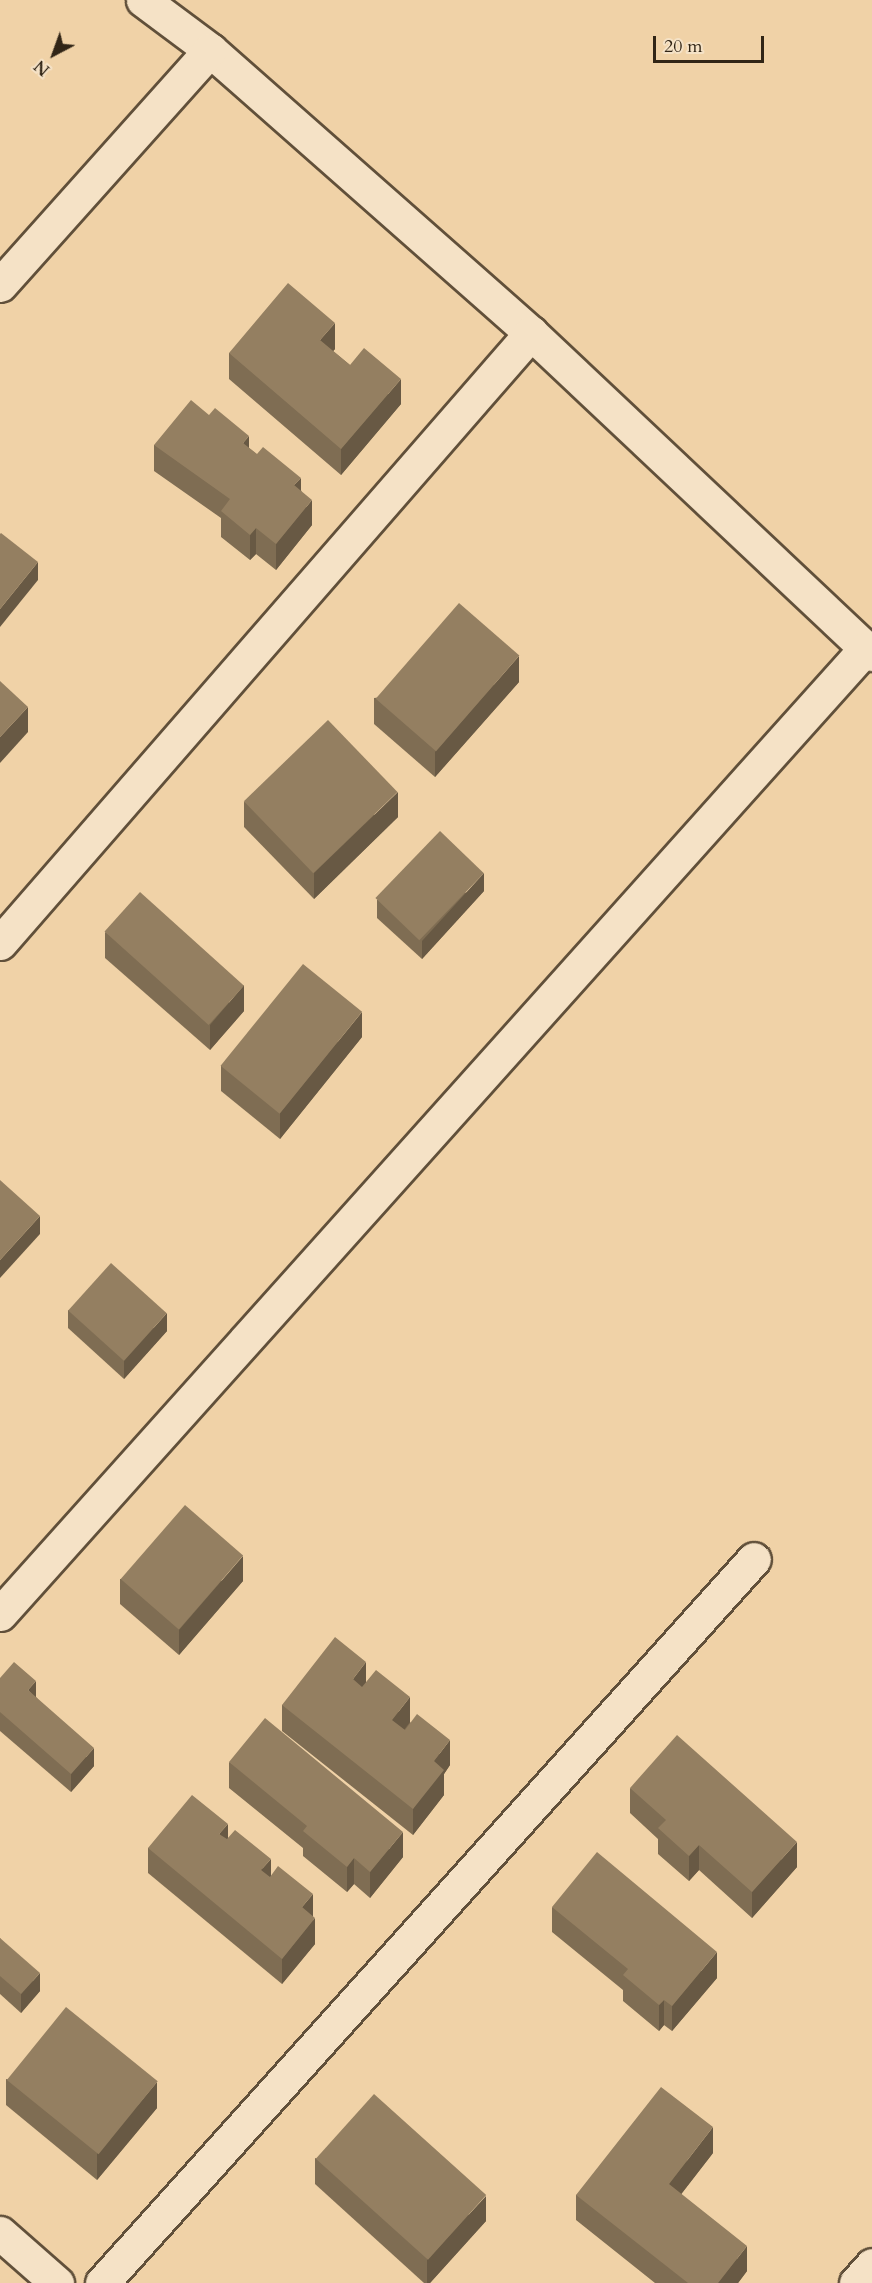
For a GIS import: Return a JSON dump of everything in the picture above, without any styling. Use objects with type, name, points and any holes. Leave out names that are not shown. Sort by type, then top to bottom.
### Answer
[{"type":"street","points":[[0,1614],[868,652],[531,333],[210,50],[143,0]]},
{"type":"street","points":[[0,285],[210,50]]},
{"type":"street","points":[[0,943],[531,333]]},
{"type":"street","points":[[102,2283],[753,1559]]},
{"type":"street","points":[[0,2233],[57,2283]]},
{"type":"street","points":[[856,2283],[872,2265]]},
{"type":"building","points":[[288,283],[335,323],[320,340],[350,365],[364,348],[401,379],[341,449],[229,353]]},
{"type":"building","points":[[191,400],[209,415],[215,408],[249,436],[243,443],[257,454],[263,447],[301,478],[294,485],[312,500],[276,544],[256,528],[250,535],[221,511],[230,499],[154,445]]},
{"type":"building","points":[[0,534],[38,562],[0,609]]},
{"type":"building","points":[[459,603],[519,655],[436,751],[376,699]]},
{"type":"building","points":[[0,681],[28,707],[0,737]]},
{"type":"building","points":[[328,720],[397,792],[313,873],[244,801]]},
{"type":"building","points":[[440,831],[484,873],[419,940],[375,898]]},
{"type":"building","points":[[140,892],[244,986],[209,1025],[105,931]]},
{"type":"building","points":[[303,964],[362,1012],[280,1114],[221,1066]]},
{"type":"building","points":[[0,1180],[40,1216],[0,1260]]},
{"type":"building","points":[[111,1263],[167,1313],[124,1361],[68,1311]]},
{"type":"building","points":[[185,1505],[243,1556],[179,1629],[121,1579]]},
{"type":"building","points":[[335,1637],[366,1662],[353,1679],[362,1687],[376,1670],[410,1697],[392,1720],[405,1730],[417,1714],[450,1740],[434,1761],[444,1770],[413,1809],[282,1705]]},
{"type":"building","points":[[14,1662],[36,1681],[28,1690],[94,1748],[71,1774],[0,1712],[0,1678]]},
{"type":"building","points":[[265,1718],[403,1832],[370,1872],[354,1858],[347,1867],[303,1831],[307,1826],[229,1762]]},
{"type":"building","points":[[677,1735],[797,1842],[752,1892],[699,1845],[689,1856],[658,1828],[666,1820],[630,1788]]},
{"type":"building","points":[[192,1795],[228,1824],[219,1834],[227,1839],[235,1830],[271,1859],[261,1870],[270,1877],[278,1866],[313,1894],[302,1907],[315,1918],[282,1959],[148,1848]]},
{"type":"building","points":[[597,1852],[717,1952],[672,2006],[664,2000],[659,2005],[623,1975],[628,1969],[552,1907]]},
{"type":"building","points":[[0,1938],[40,1973],[21,1994],[0,1976]]},
{"type":"building","points":[[66,2007],[158,2081],[99,2154],[7,2080]]},
{"type":"building","points":[[661,2087],[713,2127],[669,2184],[747,2246],[718,2283],[688,2283],[576,2195]]},
{"type":"building","points":[[374,2094],[486,2195],[428,2260],[316,2159]]}]
